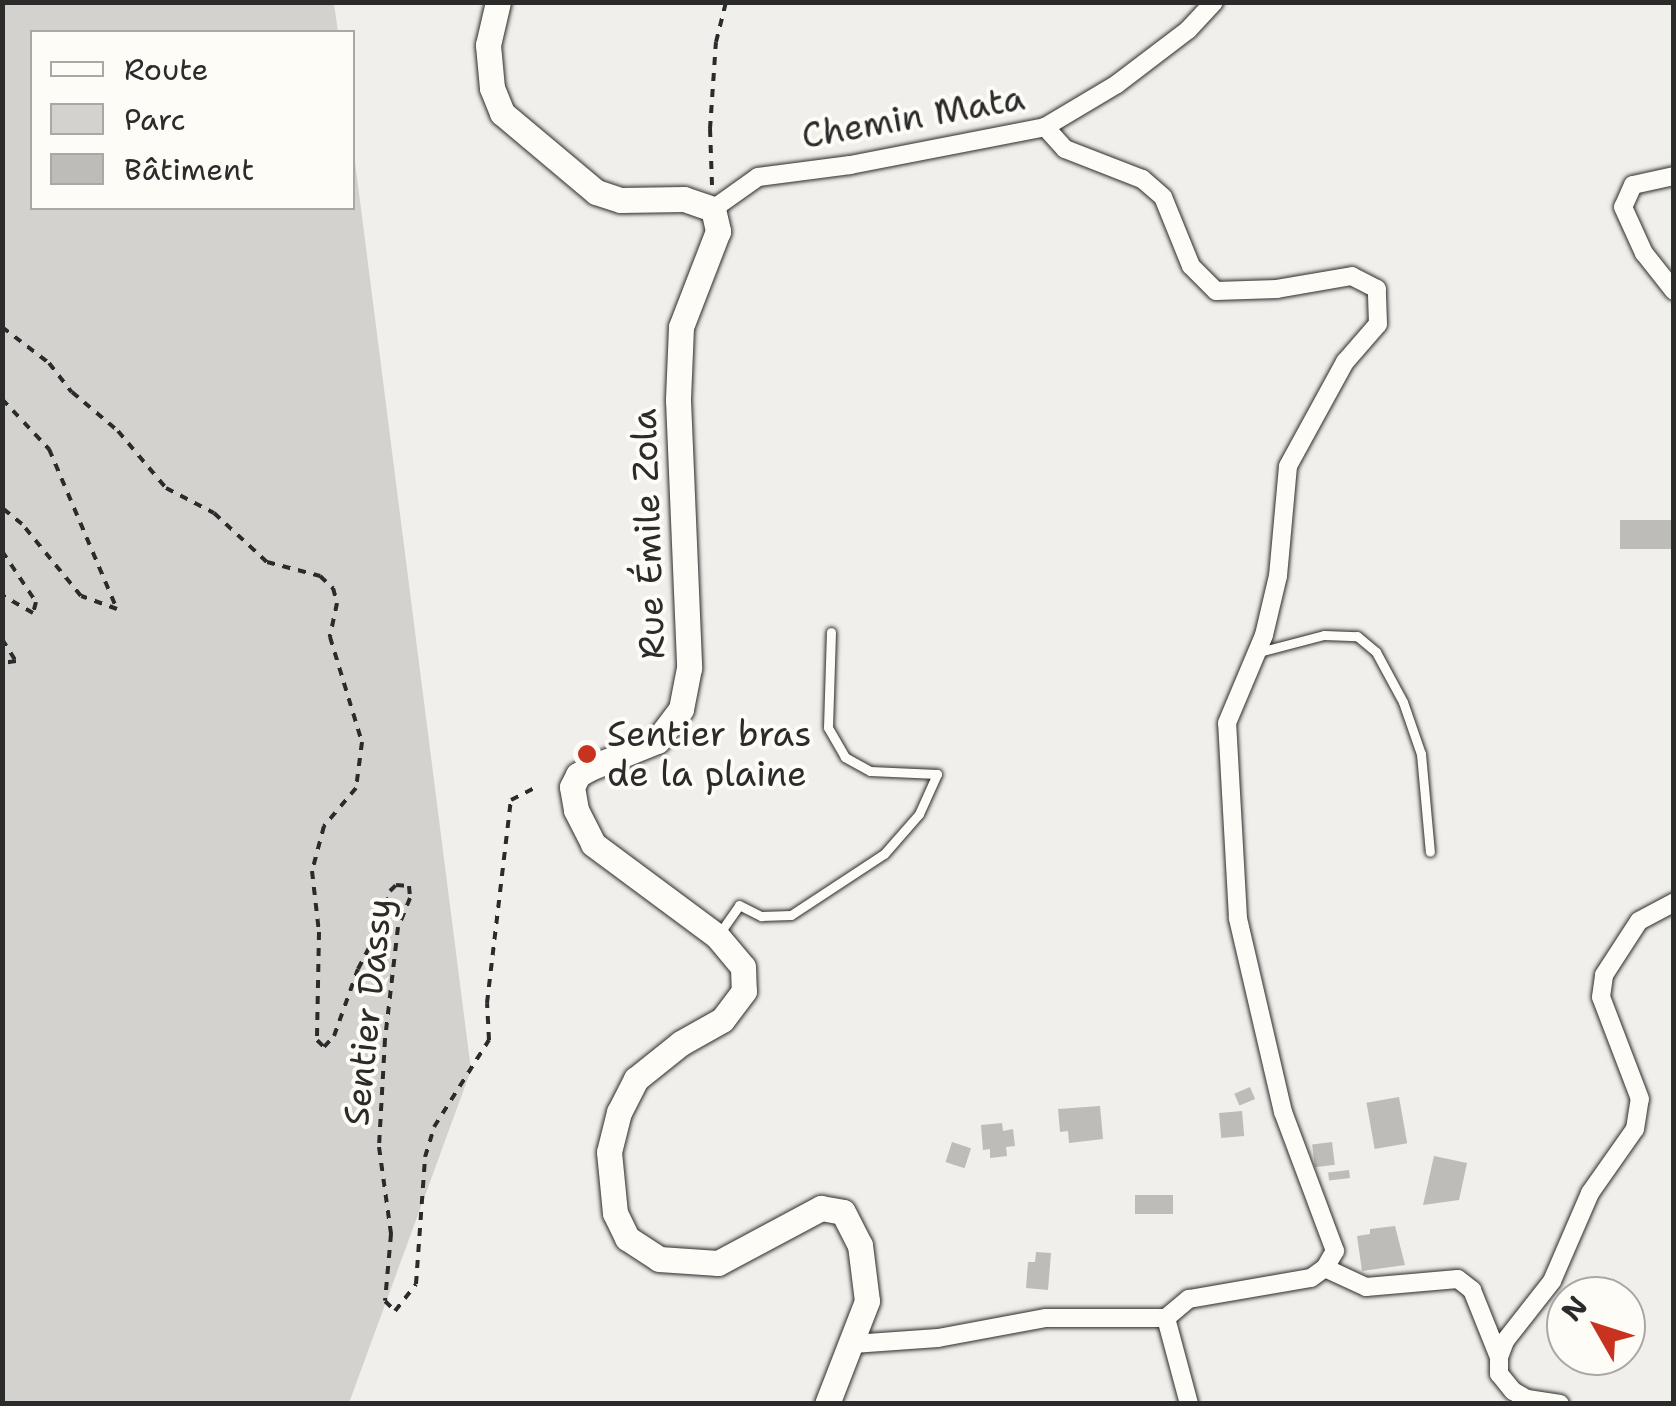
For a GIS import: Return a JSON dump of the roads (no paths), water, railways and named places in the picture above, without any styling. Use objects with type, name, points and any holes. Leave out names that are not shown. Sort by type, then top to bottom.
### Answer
[{"type":"main road","points":[[498,2],[488,45],[492,88],[502,113],[596,192],[621,200],[684,199],[713,209]]},
{"type":"main road","name":"Rue Émile Zola","points":[[713,209],[718,232],[681,327],[678,400],[689,668],[681,709],[657,741],[590,768],[578,775],[572,787],[576,810],[593,844],[717,936],[743,967],[744,990],[722,1020],[681,1043],[636,1079],[619,1112],[609,1152],[615,1213],[627,1238],[659,1260],[718,1263],[821,1208],[843,1212],[860,1245],[867,1302],[854,1344],[826,1404]]},
{"type":"street","name":"Chemin Mata","points":[[713,209],[758,177],[850,165],[1045,127],[1116,84],[1188,30],[1214,2]]},
{"type":"street","points":[[854,1344],[938,1338],[1046,1318],[1166,1318],[1189,1299],[1311,1278],[1326,1268],[1335,1251],[1283,1112],[1238,918],[1227,723],[1256,653],[1278,576],[1288,466],[1345,362],[1378,324],[1377,290],[1352,276],[1277,289],[1216,291],[1192,266],[1162,197],[1142,179],[1066,149],[1045,127]]},
{"type":"street","points":[[1674,176],[1633,185],[1623,206],[1644,253],[1674,291]]},
{"type":"street","points":[[1498,1358],[1505,1341],[1552,1281],[1590,1192],[1635,1129],[1640,1100],[1601,997],[1604,975],[1639,921],[1674,902]]},
{"type":"street","points":[[1326,1268],[1366,1287],[1458,1278],[1472,1290],[1498,1358],[1499,1374],[1513,1391],[1527,1399],[1560,1404]]},
{"type":"street","points":[[1166,1318],[1189,1404]]},
{"type":"lane","points":[[717,936],[739,905],[761,916],[791,915],[884,854],[919,814],[937,774],[870,771],[845,757],[828,726],[832,632]]},
{"type":"lane","points":[[1256,653],[1324,634],[1357,636],[1376,652],[1404,702],[1421,754],[1430,852]]},
{"type":"place","name":"Sentier bras de la plaine","points":[[587,754]]}]
